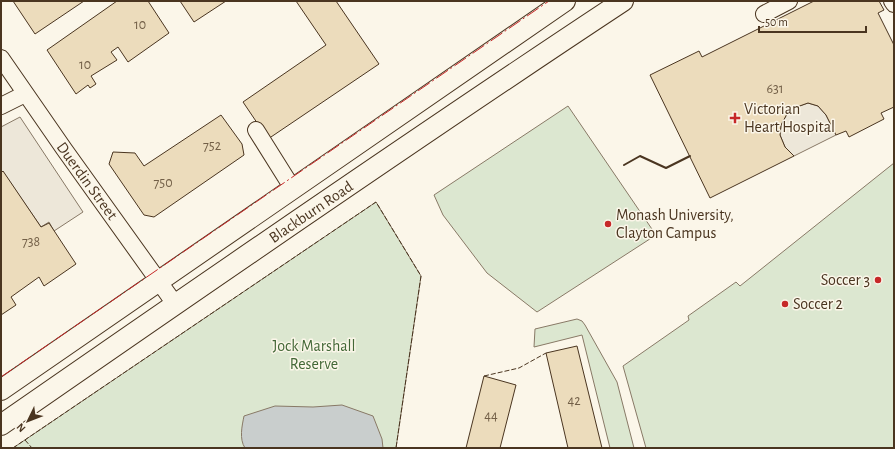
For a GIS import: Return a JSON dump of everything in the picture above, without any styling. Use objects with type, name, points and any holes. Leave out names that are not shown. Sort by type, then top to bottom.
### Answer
[{"type":"main road","name":"Blackburn Road","points":[[1,390],[565,1]]},
{"type":"main road","name":"Blackburn Road","points":[[1,424],[517,71],[623,1]]},
{"type":"street","points":[[764,14],[789,1]]},
{"type":"street","name":"Duerdin Street","points":[[1,58],[175,304]]},
{"type":"street","points":[[1,106],[25,94]]},
{"type":"street","points":[[256,130],[293,189]]},
{"type":"green space","points":[[568,106],[656,235],[537,312],[487,273],[443,215],[434,195]]},
{"type":"green space","points":[[894,163],[894,448],[646,448],[623,366],[689,320],[688,316],[736,282],[740,286]]},
{"type":"green space","name":"Jock Marshall Reserve","points":[[376,202],[421,276],[396,448],[13,448]]},
{"type":"green space","points":[[577,319],[582,321],[585,325],[617,382],[634,448],[610,448],[582,335],[534,347],[535,329]]},
{"type":"shaded area","points":[[808,103],[818,106],[826,115],[836,135],[794,156],[785,147],[780,135],[781,125],[787,114],[794,108]]},
{"type":"shaded area","points":[[20,117],[83,212],[54,231],[49,222],[41,227],[3,172],[1,173],[1,127]]},
{"type":"shaded area","points":[[342,405],[373,416],[382,439],[383,448],[245,448],[243,444],[242,424],[244,416],[275,406],[313,407]]},
{"type":"building","points":[[13,1],[84,1],[35,34]]},
{"type":"building","points":[[117,1],[148,1],[169,33],[128,62],[118,47],[111,52],[117,60],[91,76],[96,84],[90,88],[88,85],[76,94],[47,50]]},
{"type":"building","points":[[180,1],[226,1],[194,22]]},
{"type":"building","points":[[296,1],[336,1],[379,64],[268,139],[243,102],[326,45]]},
{"type":"building","name":"Victorian Heart Hospital","points":[[814,1],[879,1],[884,10],[878,13],[894,45],[894,107],[881,113],[884,119],[849,137],[846,131],[836,135],[826,115],[818,106],[808,103],[794,108],[787,114],[781,125],[780,135],[785,147],[794,156],[710,198],[650,75],[699,51],[702,57]]},
{"type":"building","points":[[221,115],[242,144],[244,155],[154,217],[144,215],[109,164],[113,152],[135,153],[144,166]]},
{"type":"building","points":[[3,171],[41,227],[49,223],[76,264],[44,286],[39,277],[11,297],[16,305],[1,315],[1,173]]},
{"type":"building","points":[[577,346],[602,448],[568,448],[546,353]]},
{"type":"building","points":[[484,376],[516,385],[500,448],[466,448]]},
{"type":"fence","points":[[13,448],[376,202],[421,276],[396,448]]},
{"type":"fence","points":[[484,376],[519,368],[546,353]]},
{"type":"fence","points":[[25,440],[32,448]]},
{"type":"wall","points":[[624,165],[640,156],[666,168],[690,156]]},
{"type":"power","points":[[1,377],[549,1]]},
{"type":"place","name":"Victorian Heart Hospital","points":[[735,118]]},
{"type":"place","name":"Monash University, Clayton Campus","points":[[608,224]]},
{"type":"place","name":"Soccer 3","points":[[878,280]]},
{"type":"place","name":"Soccer 2","points":[[785,304]]}]
